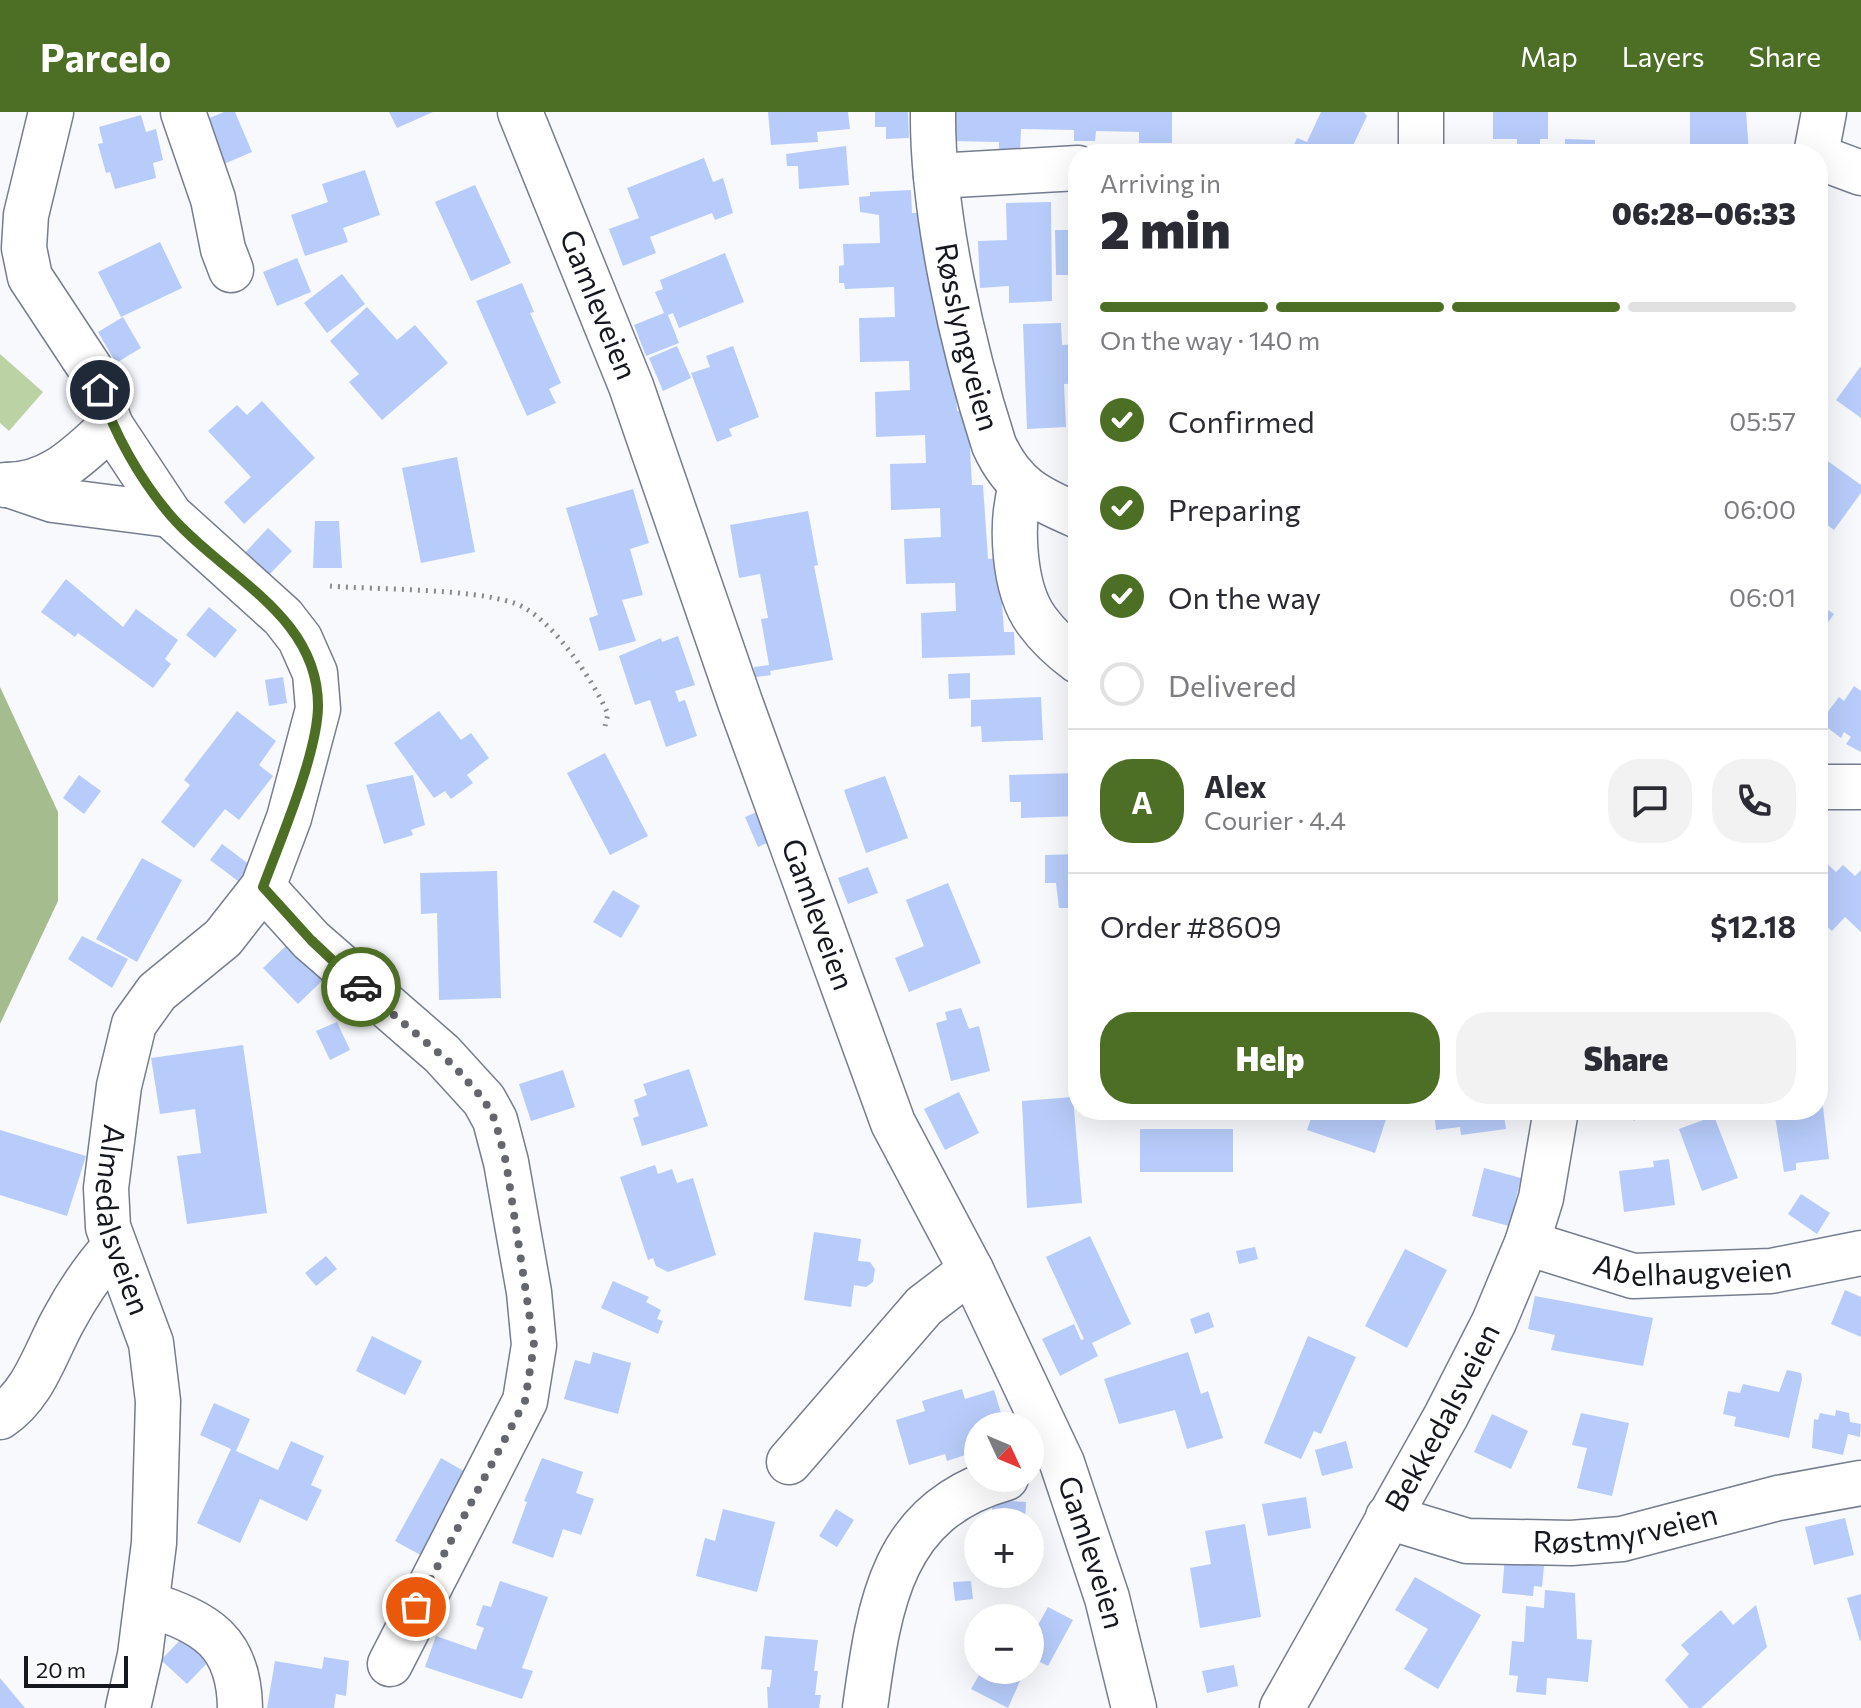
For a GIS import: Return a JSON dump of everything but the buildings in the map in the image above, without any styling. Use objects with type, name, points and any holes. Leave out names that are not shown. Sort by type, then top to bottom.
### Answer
[{"type":"street","name":"Almedalsveien","points":[[51,112],[26,215],[24,248],[30,277],[90,368],[111,426],[170,515],[283,617],[300,639],[315,673],[318,709],[307,758],[263,887],[223,938],[157,992],[134,1024],[119,1086],[106,1188],[108,1227],[140,1308],[156,1373],[154,1543],[148,1604],[128,1708]]},
{"type":"street","points":[[183,112],[213,199],[223,249],[231,270]]},
{"type":"street","name":"Gamleveien","points":[[520,112],[631,386],[735,687],[893,1123],[971,1270],[1046,1467],[1107,1598],[1134,1708]]},
{"type":"street","name":"Røsslyngveien","points":[[933,112],[936,176],[949,261],[984,414],[1005,469],[1021,486],[1068,511]]},
{"type":"street","points":[[1421,112],[1421,144]]},
{"type":"street","points":[[1819,144],[1824,112]]},
{"type":"street","points":[[1828,160],[1861,173]]},
{"type":"street","points":[[936,176],[1068,169]]},
{"type":"street","points":[[5,484],[33,483],[50,476],[111,426]]},
{"type":"street","points":[[5,484],[53,500],[170,515]]},
{"type":"street","points":[[1021,486],[1012,528],[1029,606],[1036,621],[1068,651]]},
{"type":"street","points":[[1828,787],[1861,787]]},
{"type":"street","points":[[263,887],[311,940],[442,1054],[484,1100],[495,1120],[506,1162],[529,1292],[534,1345],[525,1401],[390,1664]]},
{"type":"street","name":"Bekkedalsveien","points":[[1291,1705],[1388,1517],[1460,1389],[1527,1243],[1541,1198],[1554,1120]]},
{"type":"street","name":"Abelhaugveien","points":[[1527,1243],[1633,1276],[1771,1271],[1861,1253]]},
{"type":"street","points":[[0,1417],[29,1389],[63,1320],[96,1267],[114,1247]]},
{"type":"street","points":[[789,1462],[924,1306],[971,1270]]},
{"type":"street","name":"Røstmyrveien","points":[[1388,1517],[1467,1541],[1571,1543],[1622,1539],[1778,1498],[1861,1483]]},
{"type":"street","points":[[865,1708],[874,1643],[886,1595],[918,1530],[941,1507],[969,1492]]},
{"type":"street","points":[[148,1604],[182,1615],[216,1636],[235,1667],[240,1708]]},
{"type":"path","points":[[330,586],[469,596],[516,604],[546,627],[586,674],[608,714],[605,726]]},
{"type":"green space","points":[[0,354],[43,392],[9,431],[0,423]]},
{"type":"green space","points":[[0,687],[58,812],[58,901],[0,1024]]},
{"type":"way so far","points":[[361,987],[442,1054],[484,1100],[495,1120],[506,1162],[529,1292],[534,1345],[532,1373],[525,1401],[416,1607]]},
{"type":"route","points":[[100,390],[111,426],[170,515],[283,617],[300,639],[315,673],[318,709],[307,758],[263,887],[311,940],[361,987]]}]
